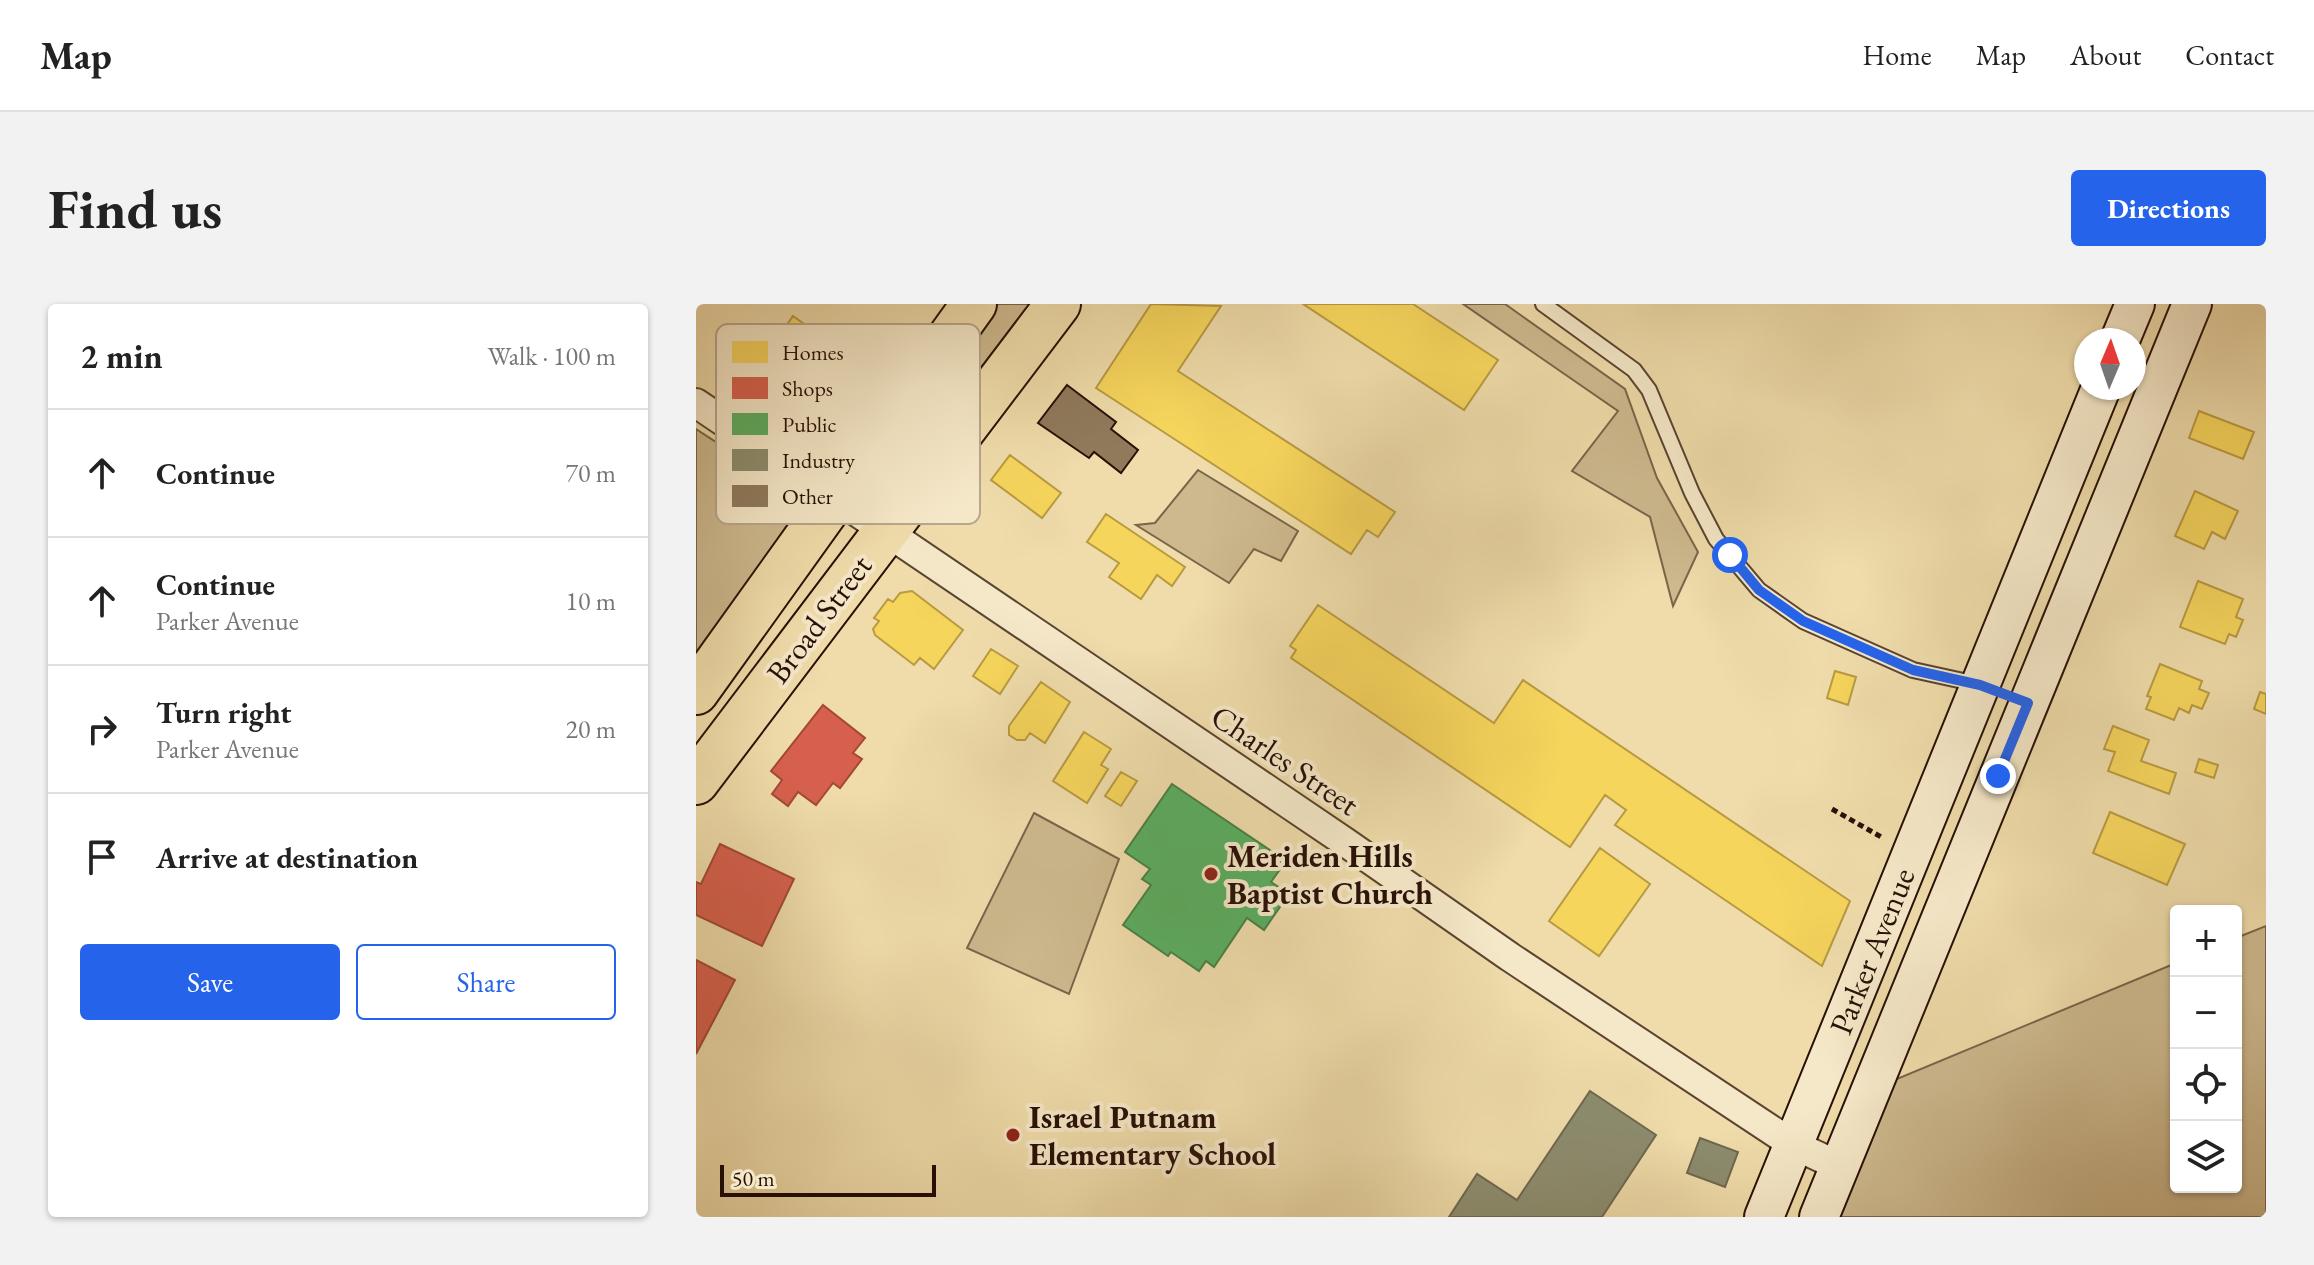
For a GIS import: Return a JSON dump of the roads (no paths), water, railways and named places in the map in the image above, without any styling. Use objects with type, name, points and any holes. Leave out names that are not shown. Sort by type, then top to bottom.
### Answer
[{"type":"main road","name":"Broad Street","points":[[960,324],[974,304]]},
{"type":"main road","name":"Broad Street","points":[[980,406],[1058,304]]},
{"type":"main road","name":"Broad Street","points":[[696,692],[816,524]]},
{"type":"main road","name":"Broad Street","points":[[696,782],[890,524]]},
{"type":"street","points":[[2125,328],[2135,304]]},
{"type":"street","name":"Parker Avenue","points":[[1819,1217],[2192,304]]},
{"type":"street","name":"Parker Avenue","points":[[1764,1217],[2096,400]]},
{"type":"street","name":"Charles Street","points":[[696,403],[716,417]]},
{"type":"street","name":"Charles Street","points":[[875,524],[1321,825],[1510,957],[1794,1145],[1839,1166]]},
{"type":"street","points":[[1980,685],[2028,703]]},
{"type":"lane","points":[[1543,304],[1634,370],[1649,390],[1692,493],[1716,539],[1759,590],[1803,621],[1913,670],[1980,685]]},
{"type":"place","name":"Meriden Hills Baptist Church","points":[[1211,874]]},
{"type":"place","name":"Israel Putnam Elementary School","points":[[1013,1135]]}]
